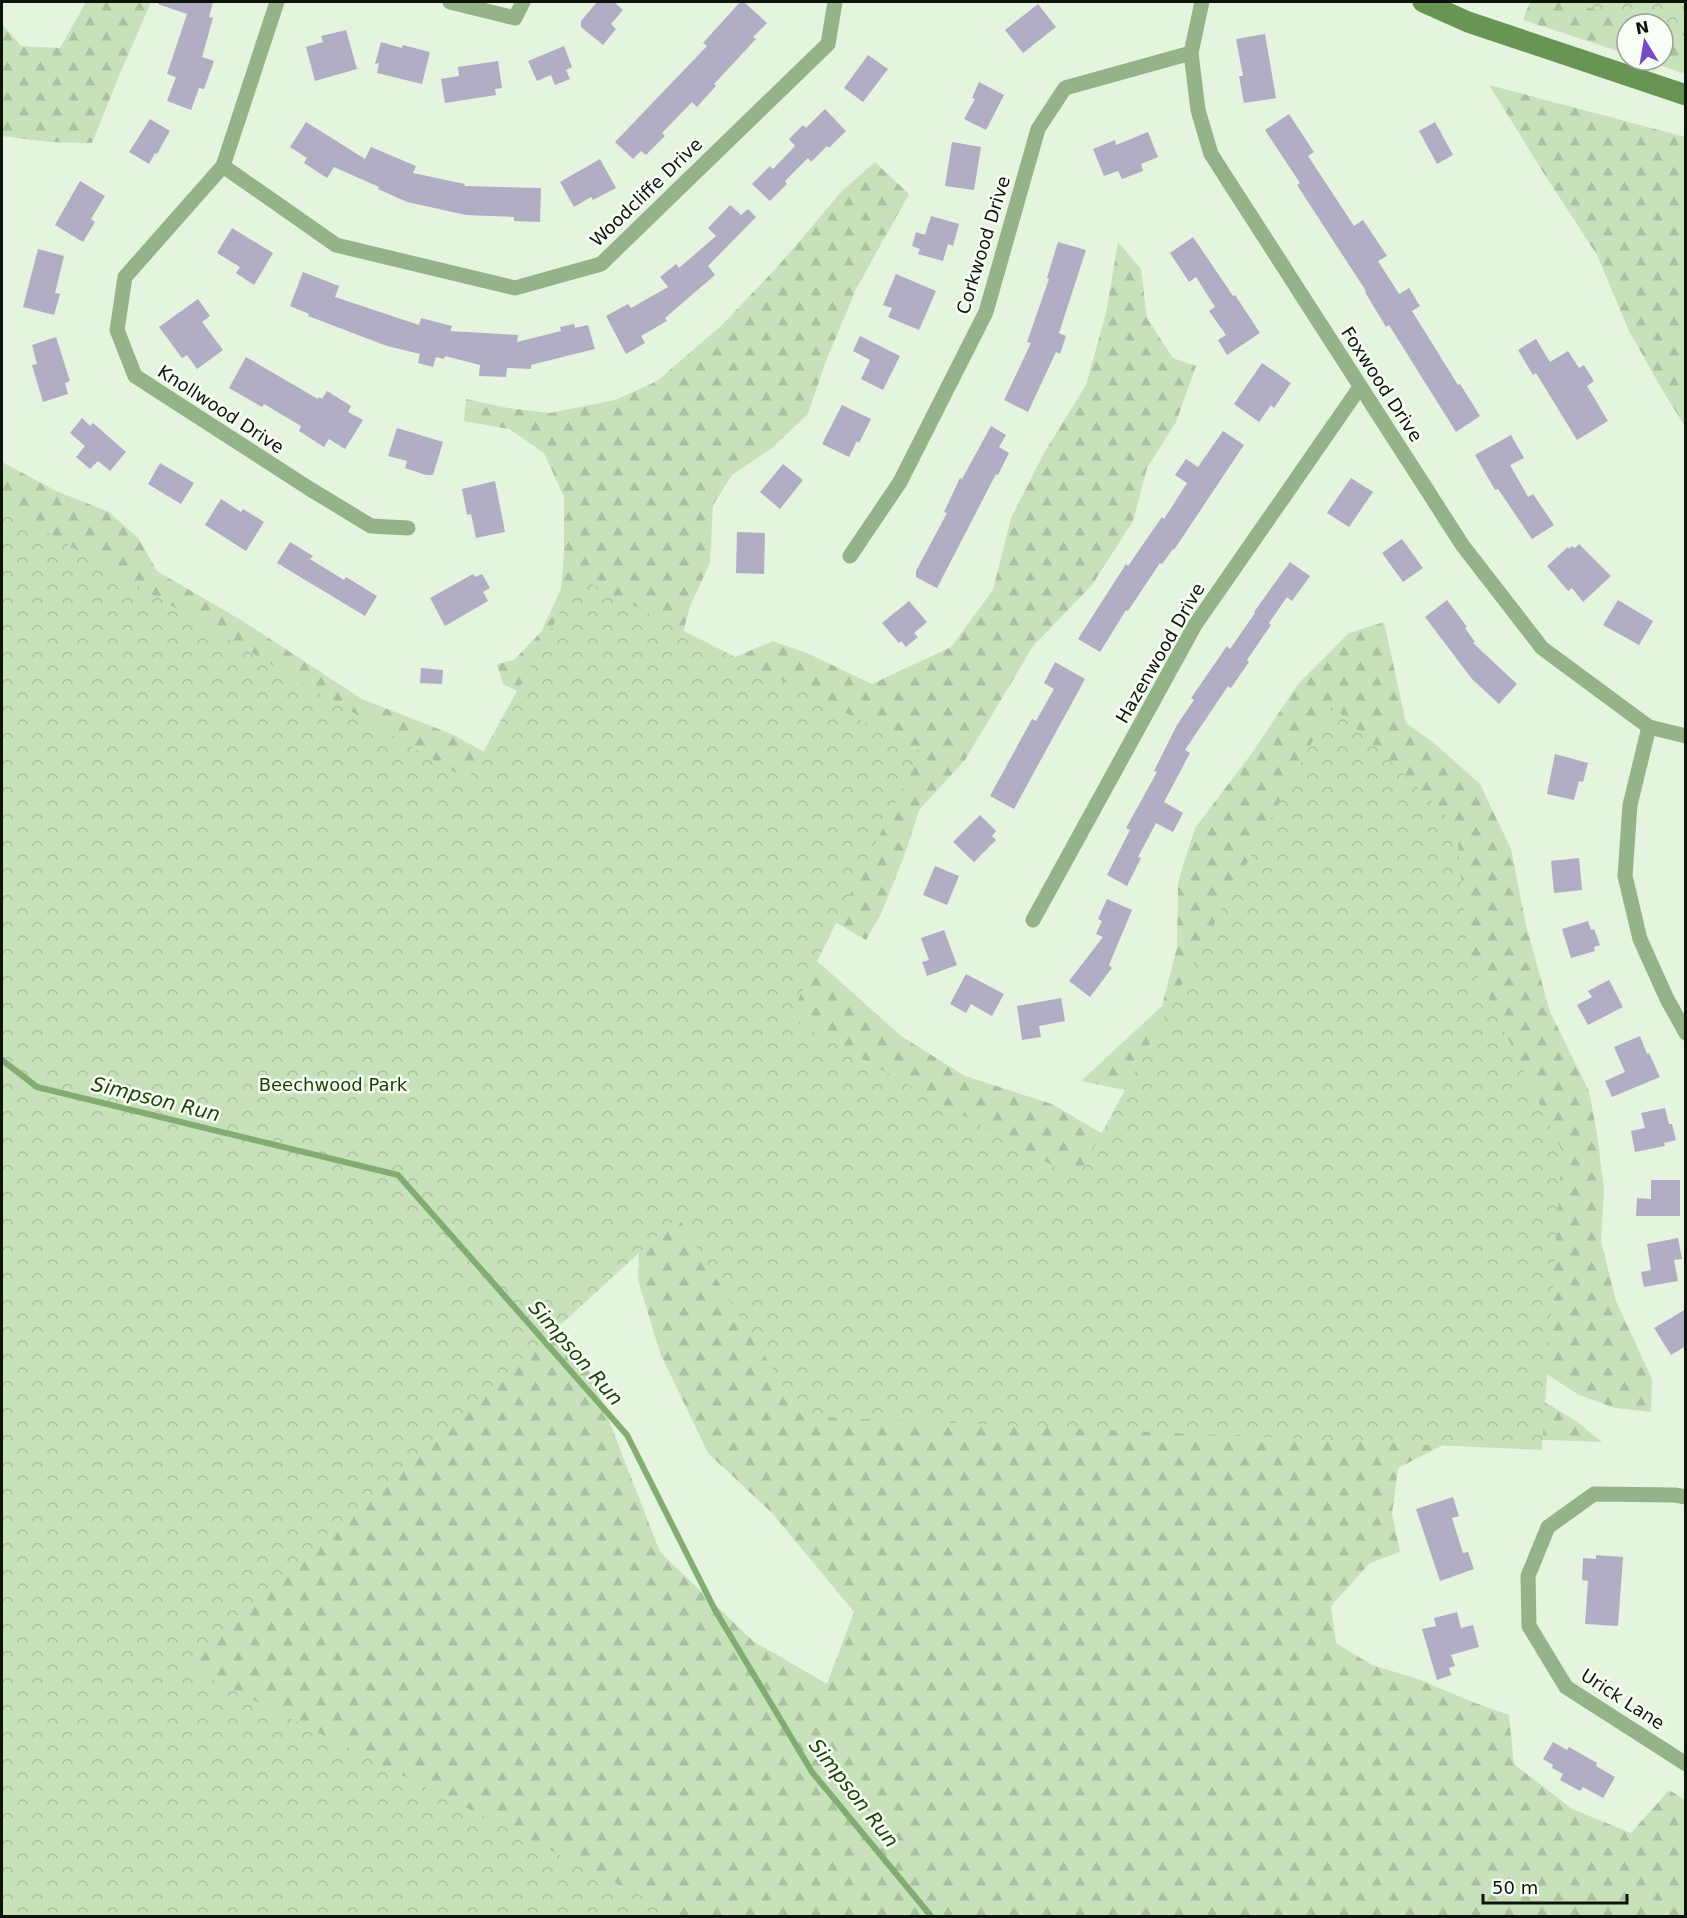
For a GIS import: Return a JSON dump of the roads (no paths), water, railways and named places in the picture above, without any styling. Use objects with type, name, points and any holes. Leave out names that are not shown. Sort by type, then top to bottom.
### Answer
[{"type":"street","name":"Knollwood Drive","points":[[277,2],[223,166],[125,278],[117,330],[135,376],[371,526],[408,528]]},
{"type":"street","points":[[450,2],[515,18],[523,2]]},
{"type":"street","name":"Woodcliffe Drive","points":[[223,166],[336,245],[515,288],[601,264],[828,44],[835,2]]},
{"type":"street","name":"Foxwood Drive","points":[[1202,2],[1191,53],[1198,110],[1210,154],[1463,546],[1542,648],[1649,727],[1686,736]]},
{"type":"street","points":[[1423,2],[1468,22],[1686,95]]},
{"type":"street","name":"Corkwood Drive","points":[[850,556],[900,482],[986,312],[1038,129],[1065,88],[1191,53]]},
{"type":"street","name":"Hazenwood Drive","points":[[1033,921],[1195,625],[1360,387]]},
{"type":"street","points":[[1649,727],[1630,805],[1625,876],[1640,939],[1667,999],[1686,1033]]},
{"type":"street","name":"Urick Lane","points":[[1686,1497],[1594,1494],[1548,1527],[1528,1576],[1529,1626],[1566,1687],[1686,1764]]},
{"type":"waterway","name":"Simpson Run","points":[[2,1060],[37,1087],[398,1175],[627,1435],[715,1610],[812,1772],[931,1916]]},
{"type":"park label","name":"Beechwood Park","points":[[333,1084]]}]
